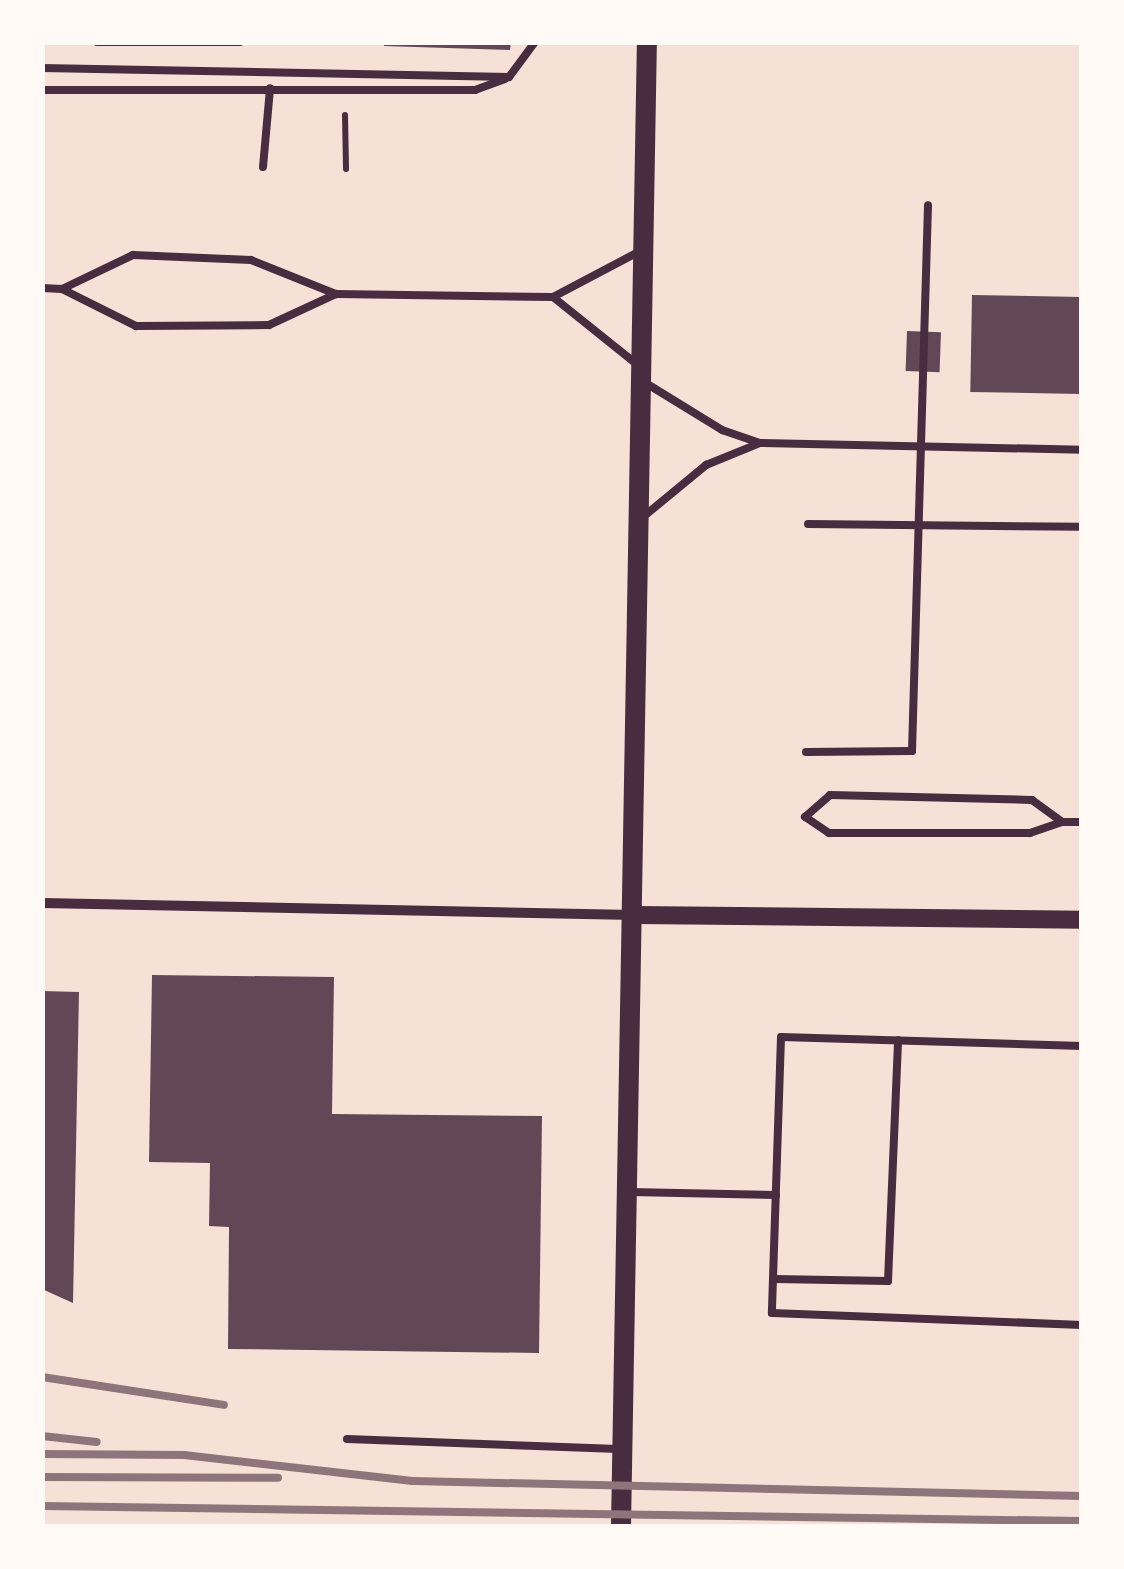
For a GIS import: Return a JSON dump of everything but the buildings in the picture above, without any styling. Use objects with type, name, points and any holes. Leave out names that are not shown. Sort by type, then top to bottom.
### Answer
[{"type":"main road","points":[[621,1526],[636,916],[647,42]]},
{"type":"street","points":[[42,903],[636,916],[1082,920]]},
{"type":"lane","points":[[98,42],[240,42]]},
{"type":"lane","points":[[42,90],[217,94],[270,88],[475,90],[509,77],[535,42]]},
{"type":"lane","points":[[42,68],[509,77]]},
{"type":"lane","points":[[263,167],[270,88]]},
{"type":"lane","points":[[806,752],[912,751],[928,205]]},
{"type":"lane","points":[[62,289],[133,255],[251,260],[336,294],[553,298],[644,248]]},
{"type":"lane","points":[[42,288],[62,289],[136,326],[269,324],[336,294]]},
{"type":"lane","points":[[553,298],[644,376],[712,425],[760,444],[1082,450]]},
{"type":"lane","points":[[642,518],[706,464],[760,444]]},
{"type":"lane","points":[[808,524],[916,521],[1082,527]]},
{"type":"lane","points":[[1062,822],[1032,800],[830,795],[805,817],[829,833],[1030,833],[1062,822],[1082,822]]},
{"type":"lane","points":[[1082,1046],[781,1037],[772,1312],[1082,1325]]},
{"type":"lane","points":[[774,1279],[888,1281],[898,1040]]},
{"type":"lane","points":[[630,1192],[776,1195]]},
{"type":"lane","points":[[347,1439],[623,1449]]},
{"type":"path","points":[[344,100],[346,169]]},
{"type":"railway","points":[[42,1377],[224,1405]]},
{"type":"railway","points":[[42,1436],[97,1442]]},
{"type":"railway","points":[[42,1454],[184,1455],[413,1481],[1082,1496]]},
{"type":"railway","points":[[42,1477],[278,1478]]},
{"type":"railway","points":[[42,1506],[1082,1521]]}]
